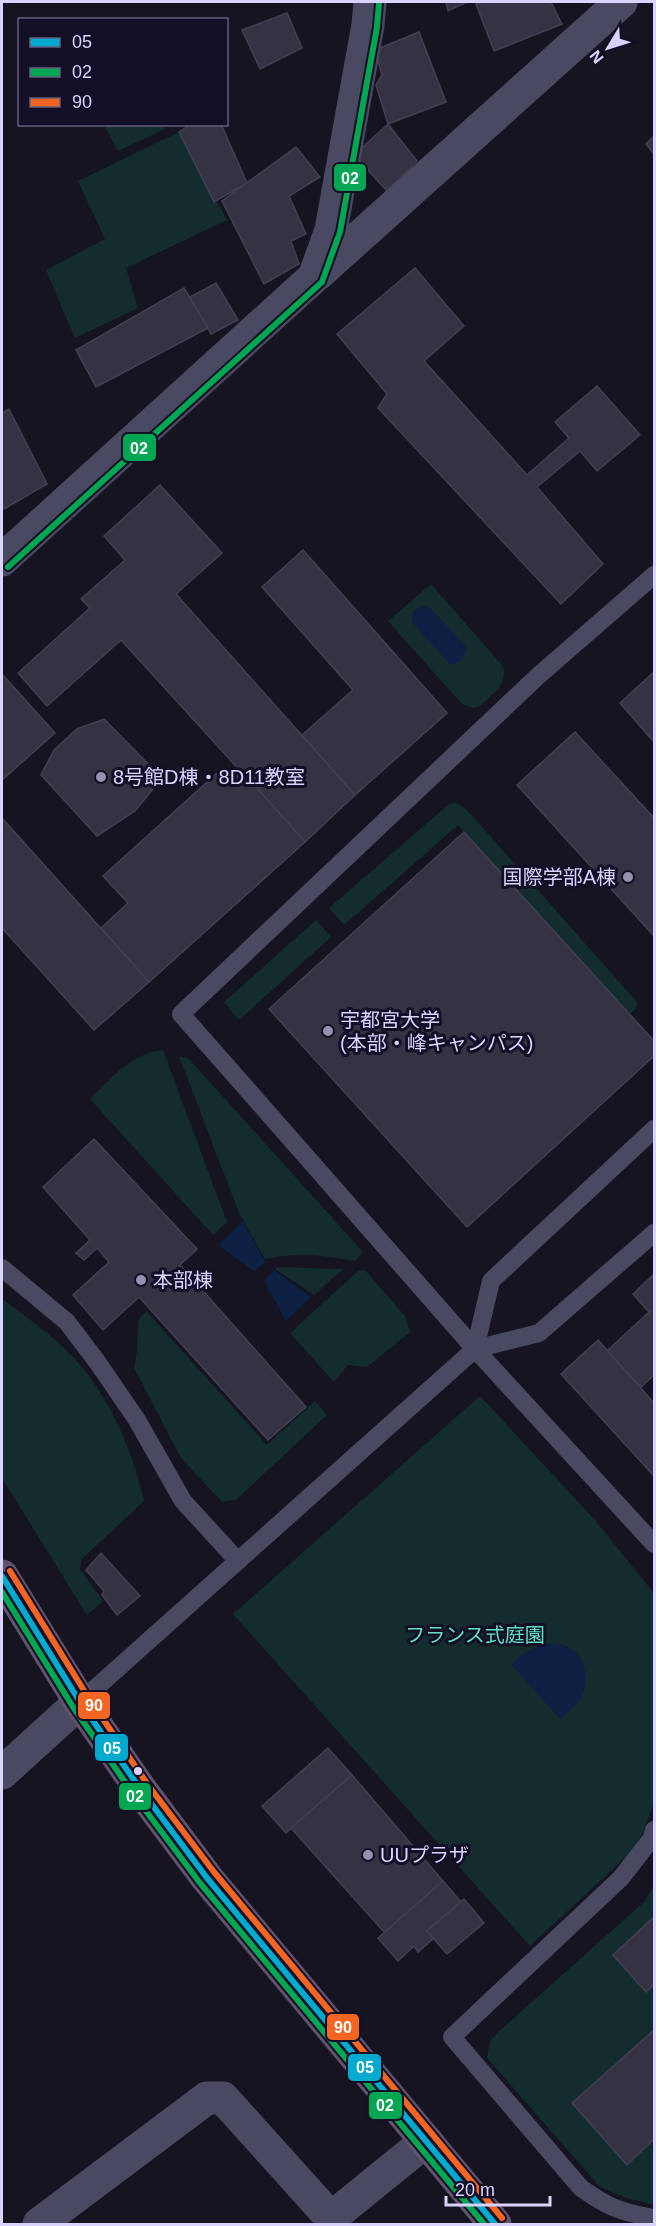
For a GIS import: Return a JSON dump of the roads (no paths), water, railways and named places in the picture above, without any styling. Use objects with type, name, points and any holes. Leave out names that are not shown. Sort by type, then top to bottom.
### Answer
[{"type":"highway","points":[[2,1576],[80,1702],[141,1790],[207,1878],[495,2224]]},
{"type":"street","points":[[314,277],[331,230],[368,25],[370,2]]},
{"type":"street","points":[[2,560],[621,2]]},
{"type":"street","points":[[2,1773],[80,1702]]},
{"type":"street","points":[[39,2224],[207,2098],[224,2098],[331,2218],[426,2141]]},
{"type":"lane","points":[[654,575],[538,676],[181,1014],[475,1349],[654,1544]]},
{"type":"lane","points":[[475,1349],[491,1281],[654,1129]]},
{"type":"lane","points":[[80,1702],[475,1349],[539,1333],[654,1233]]},
{"type":"lane","points":[[2,1268],[67,1322],[137,1420],[183,1501],[238,1561]]},
{"type":"lane","points":[[654,1830],[652,1838],[621,1878],[452,2037],[581,2188],[605,2205],[624,2212],[654,2218]]},
{"type":"water","points":[[424,606],[431,609],[464,644],[467,650],[462,660],[452,665],[412,622],[413,611]]},
{"type":"water","points":[[243,1221],[265,1262],[254,1271],[218,1245]]},
{"type":"water","points":[[274,1270],[311,1297],[286,1321],[264,1281]]},
{"type":"water","points":[[554,1643],[572,1649],[579,1656],[586,1672],[584,1690],[580,1699],[560,1719],[511,1664],[531,1649]]},
{"type":"place","name":"8号館D棟・8D11教室","points":[[101,777]]},
{"type":"place","name":"国際学部A棟","points":[[628,877]]},
{"type":"place","name":"宇都宮大学 (本部・峰キャンパス)","points":[[328,1031]]},
{"type":"place","name":"本部棟","points":[[141,1280]]},
{"type":"place","name":"UUプラザ","points":[[368,1855]]},
{"type":"park label","name":"フランス式庭園","points":[[475,1635]]}]
